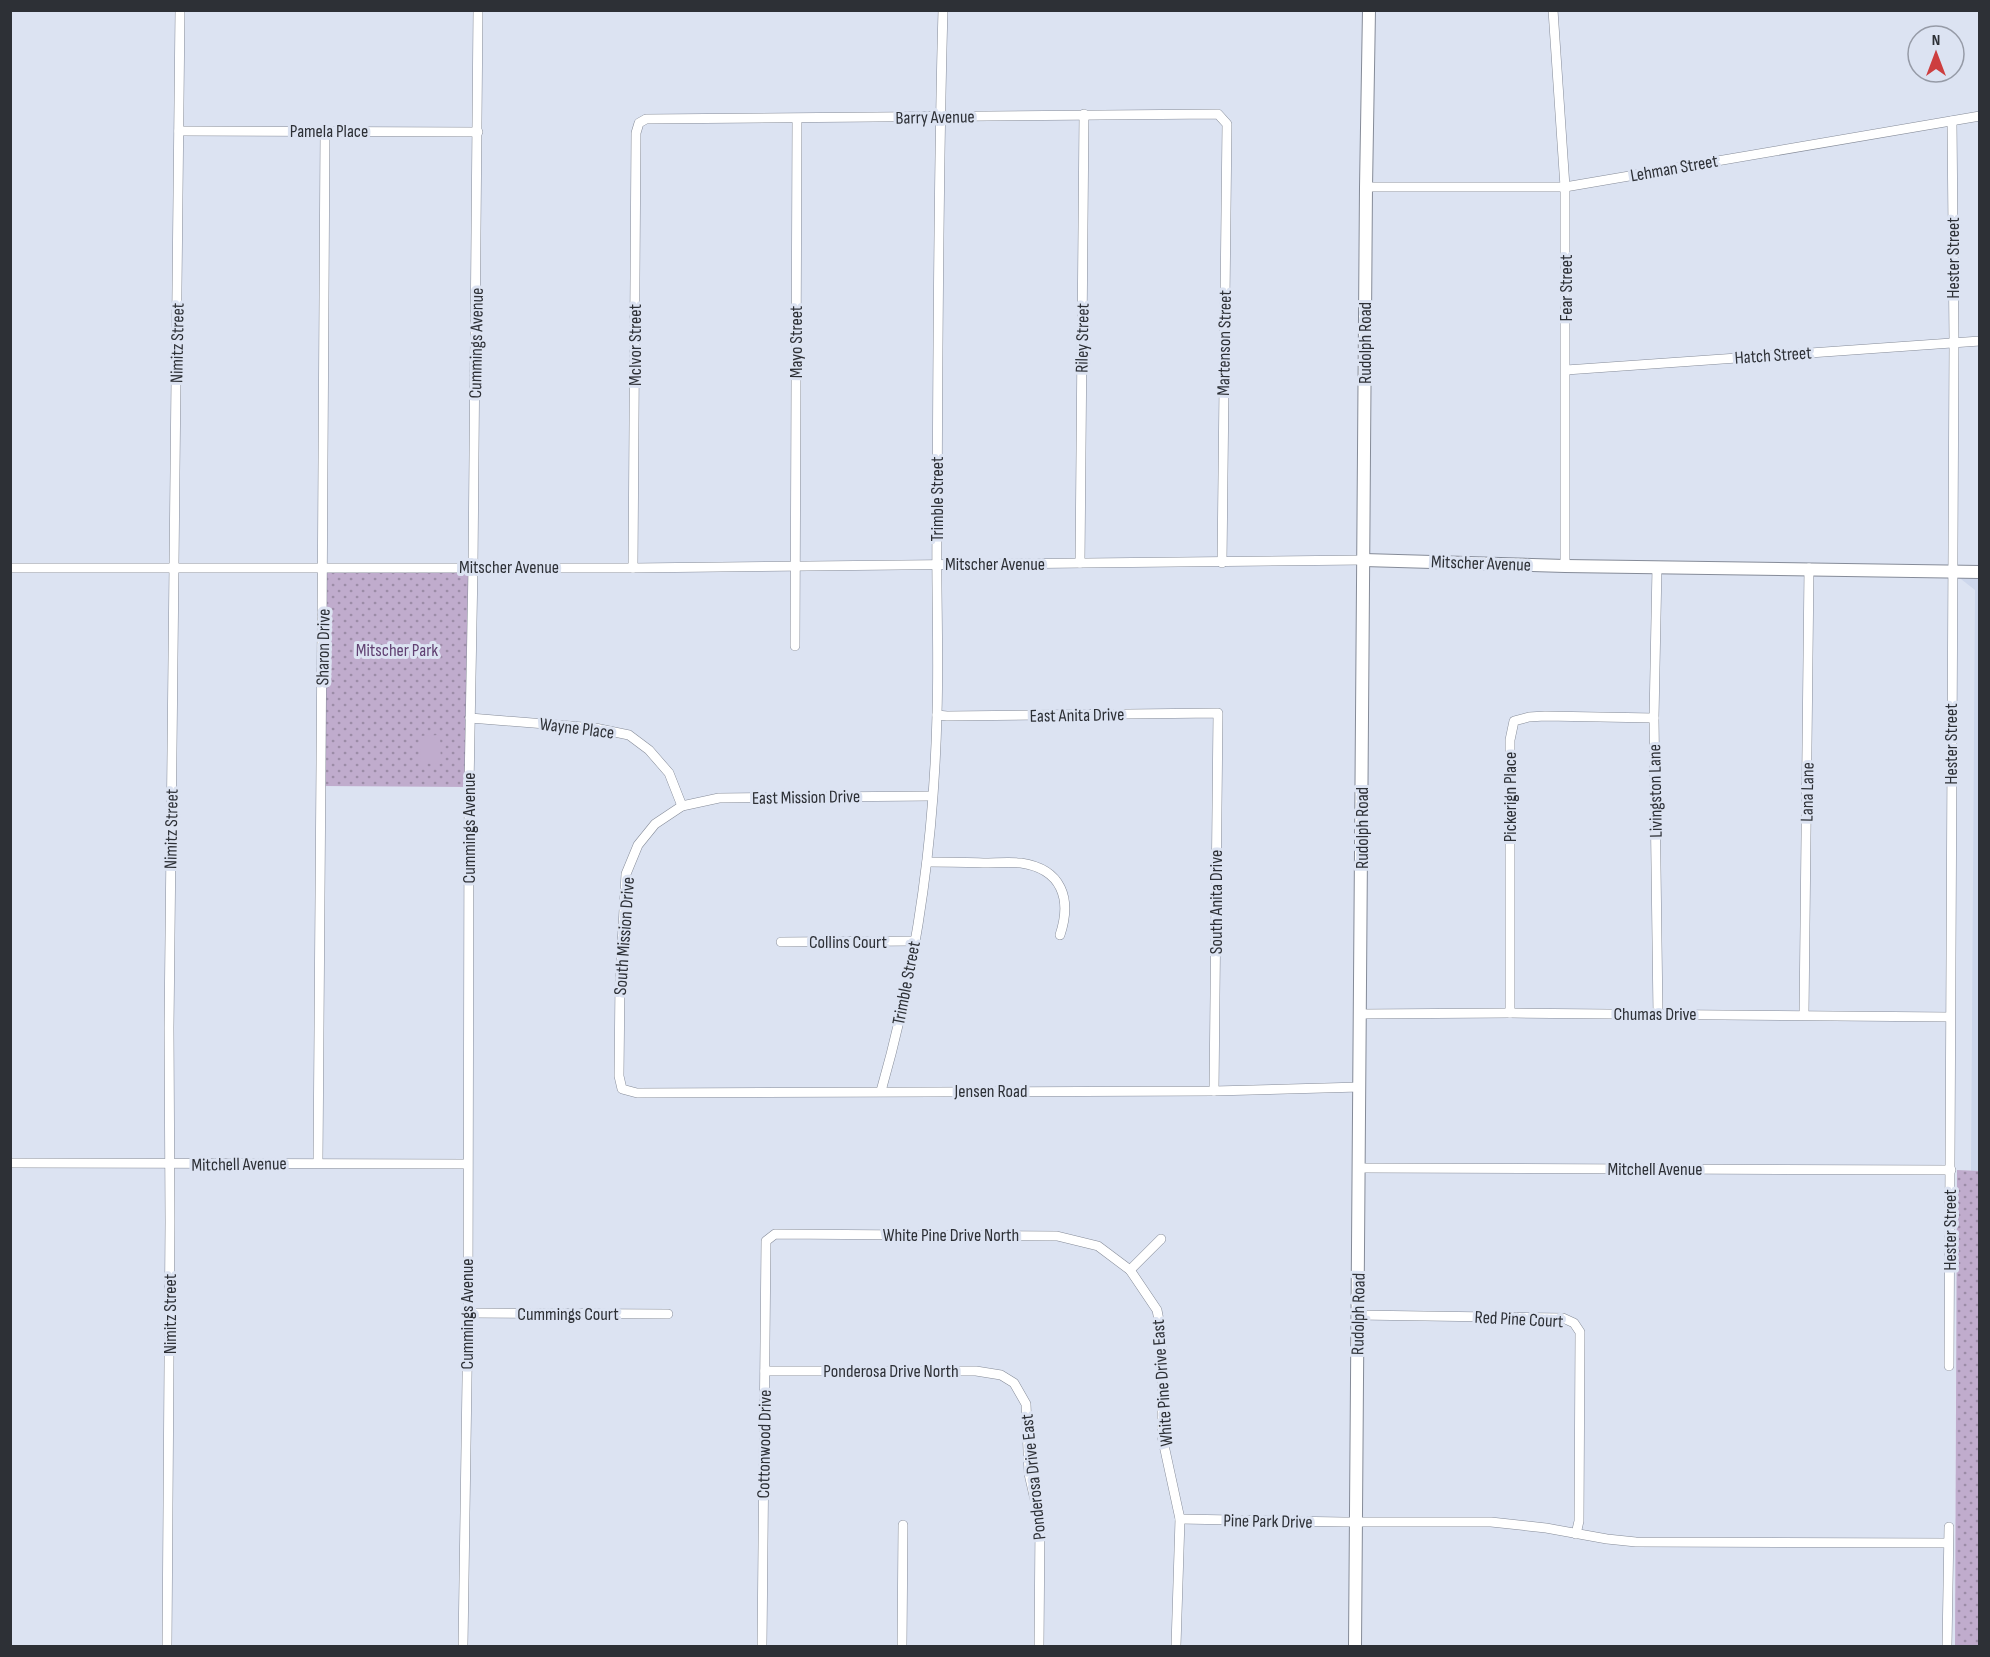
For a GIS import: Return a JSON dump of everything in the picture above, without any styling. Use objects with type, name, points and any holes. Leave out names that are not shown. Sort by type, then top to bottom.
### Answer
[{"type":"street","name":"Nimitz Street","points":[[167,1647],[169,1028],[180,10]]},
{"type":"street","name":"Cummings Avenue","points":[[463,1647],[468,1314],[470,718],[474,567],[478,10]]},
{"type":"street","name":"Trimble Street","points":[[881,1091],[895,1038],[915,941],[927,862],[937,715],[936,564],[943,10]]},
{"type":"street","name":"Rudolph Road","points":[[1355,1647],[1369,10]]},
{"type":"street","name":"Fear Street","points":[[1553,10],[1565,187],[1565,566]]},
{"type":"street","name":"Riley Street","points":[[1080,563],[1084,114]]},
{"type":"street","name":"Barry Avenue","points":[[639,123],[646,119],[1218,114],[1227,124]]},
{"type":"street","name":"Lehman Street","points":[[1366,187],[1565,187],[1980,116]]},
{"type":"street","name":"Mayo Street","points":[[795,646],[797,119]]},
{"type":"street","name":"Hester Street","points":[[1949,1366],[1952,121]]},
{"type":"street","name":"McIvor Street","points":[[633,568],[636,132],[639,123]]},
{"type":"street","name":"Martenson Street","points":[[1222,563],[1227,124]]},
{"type":"street","name":"Pamela Place","points":[[179,131],[478,132]]},
{"type":"street","name":"Sharon Drive","points":[[318,1162],[324,568],[325,132]]},
{"type":"street","name":"Hatch Street","points":[[1566,370],[1980,341]]},
{"type":"street","name":"Mitscher Avenue","points":[[10,568],[633,568],[1364,560],[1565,566],[1980,572]]},
{"type":"street","name":"Livingston Lane","points":[[1657,567],[1654,718],[1658,1015]]},
{"type":"street","name":"Lana Lane","points":[[1804,1015],[1809,568]]},
{"type":"street","name":"East Anita Drive","points":[[937,715],[946,717],[1218,713]]},
{"type":"street","name":"South Anita Drive","points":[[1214,1091],[1218,713]]},
{"type":"street","name":"Pickerign Place","points":[[1510,1013],[1510,740],[1514,721],[1529,717],[1654,718]]},
{"type":"street","name":"Wayne Place","points":[[470,718],[595,728],[629,735],[649,750],[669,773],[682,806]]},
{"type":"street","name":"East Mission Drive","points":[[682,806],[719,798],[932,796]]},
{"type":"street","name":"South Mission Drive","points":[[622,1089],[619,1076],[620,980],[626,874],[638,845],[655,824],[682,806]]},
{"type":"street","points":[[927,862],[1021,863],[1041,868],[1060,886],[1066,902],[1065,919],[1060,935]]},
{"type":"street","name":"Collins Court","points":[[781,942],[915,941]]},
{"type":"street","name":"Chumas Drive","points":[[1360,1014],[1950,1017]]},
{"type":"street","name":"Jensen Road","points":[[622,1089],[638,1093],[1214,1091],[1360,1087]]},
{"type":"street","name":"Mitchell Avenue","points":[[10,1163],[467,1164]]},
{"type":"street","name":"Mitchell Avenue","points":[[1360,1168],[1951,1170]]},
{"type":"street","name":"White Pine Drive North","points":[[766,1241],[775,1234],[1057,1236],[1098,1246],[1130,1270]]},
{"type":"street","points":[[1130,1270],[1161,1239]]},
{"type":"street","name":"Cottonwood Drive","points":[[762,1647],[766,1241]]},
{"type":"street","name":"White Pine Drive East","points":[[1130,1270],[1157,1310],[1162,1336],[1162,1436],[1180,1519],[1176,1647]]},
{"type":"street","name":"Cummings Court","points":[[468,1314],[668,1314]]},
{"type":"street","name":"Red Pine Court","points":[[1358,1315],[1563,1318],[1574,1323],[1580,1332],[1579,1521],[1576,1534]]},
{"type":"street","name":"Ponderosa Drive North","points":[[765,1371],[976,1371],[1001,1375],[1014,1383]]},
{"type":"street","name":"Ponderosa Drive East","points":[[1014,1383],[1026,1404],[1029,1474],[1040,1522],[1039,1647]]},
{"type":"street","name":"Pine Park Drive","points":[[1180,1519],[1491,1522],[1520,1524],[1636,1542],[1948,1543]]},
{"type":"street","points":[[902,1647],[903,1525]]},
{"type":"street","points":[[1947,1647],[1949,1527]]},
{"type":"shaded area","points":[[1952,572],[1980,572],[1979,1171],[1971,1171],[1975,590]]},
{"type":"green space","name":"Mitscher Park","points":[[473,567],[469,787],[321,786],[324,568]]},
{"type":"green space","points":[[440,735],[441,764],[421,763],[419,736]]},
{"type":"green space","points":[[1957,1170],[1980,1171],[1979,1646],[1955,1646]]}]
